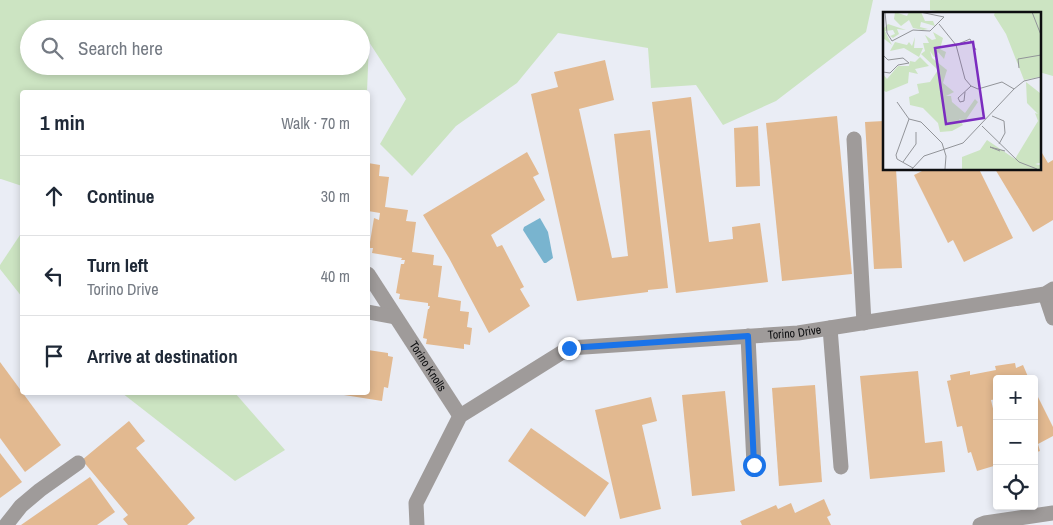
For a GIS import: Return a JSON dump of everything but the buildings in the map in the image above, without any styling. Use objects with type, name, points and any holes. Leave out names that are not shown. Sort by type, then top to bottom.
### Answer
[{"type":"street","points":[[854,139],[864,323]]},
{"type":"street","name":"Torino Knolls","points":[[370,277],[460,416]]},
{"type":"street","points":[[1049,292],[1053,318]]},
{"type":"street","name":"Torino Drive","points":[[460,416],[569,348],[798,333],[1049,292]]},
{"type":"street","points":[[370,312],[395,317]]},
{"type":"street","points":[[830,328],[841,467]]},
{"type":"street","points":[[748,336],[754,465]]},
{"type":"street","points":[[417,525],[416,502],[460,416]]},
{"type":"street","points":[[6,525],[21,506],[40,490],[78,464]]},
{"type":"street","points":[[980,525],[1053,513]]},
{"type":"green space","points":[[0,0],[873,0],[866,32],[776,101],[723,125],[696,85],[651,88],[648,48],[558,33],[517,83],[456,126],[412,176],[380,144],[406,99],[370,44],[370,20],[20,20],[20,75],[368,75],[367,90],[20,90],[20,185],[0,179]]},
{"type":"green space","points":[[930,0],[1053,0],[1053,76],[1040,72],[1040,12],[944,12],[930,10]]},
{"type":"green space","points":[[20,235],[20,294],[0,269],[0,265]]},
{"type":"green space","points":[[125,395],[237,395],[285,450],[235,481]]},
{"type":"water","points":[[540,218],[548,232],[553,258],[546,263],[544,263],[523,230],[524,227]]},
{"type":"route","points":[[569,348],[748,336],[754,465]]}]
